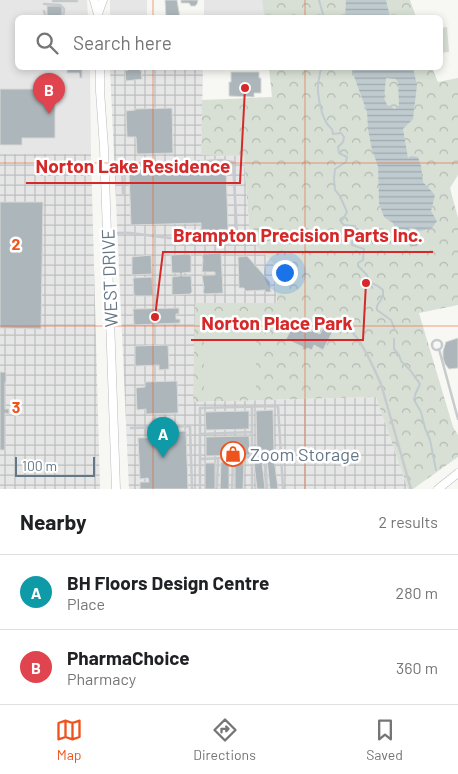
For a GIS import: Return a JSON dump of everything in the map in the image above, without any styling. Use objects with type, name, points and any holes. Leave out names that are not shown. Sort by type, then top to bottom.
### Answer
[{"type":"street","points":[[94,0],[99,15]]},
{"type":"street","points":[[99,15],[103,0]]},
{"type":"street","name":"WEST DRIVE","points":[[100,70],[116,489]]},
{"type":"street","points":[[438,489],[458,473]]},
{"type":"lane","points":[[44,4],[63,6],[63,15]]},
{"type":"lane","points":[[44,11],[45,15]]},
{"type":"lane","points":[[105,168],[221,160],[233,162],[237,235],[170,238],[130,233],[107,233]]},
{"type":"lane","points":[[122,167],[123,193]]},
{"type":"lane","points":[[320,316],[333,320],[350,330],[360,342],[376,372],[383,390],[411,489]]},
{"type":"lane","points":[[439,349],[458,419]]},
{"type":"lane","points":[[200,489],[200,408],[278,406],[283,489]]},
{"type":"lane","points":[[252,407],[252,489]]},
{"type":"lane","points":[[131,428],[190,426],[192,489]]},
{"type":"lane","points":[[200,434],[252,432]]},
{"type":"lane","points":[[200,460],[281,454]]},
{"type":"lane","points":[[265,456],[267,489]]},
{"type":"lane","points":[[232,489],[233,458]]},
{"type":"lane","points":[[218,459],[218,489]]},
{"type":"shaded area","points":[[0,0],[87,0],[88,15],[15,15],[15,70],[90,70],[91,154],[0,154]]},
{"type":"shaded area","points":[[110,0],[147,0],[147,15],[110,15]]},
{"type":"shaded area","points":[[204,0],[262,0],[264,15],[204,15]]},
{"type":"shaded area","points":[[346,0],[386,0],[390,15],[345,15]]},
{"type":"shaded area","points":[[110,70],[203,70],[201,155],[244,156],[250,238],[273,263],[277,303],[193,402],[376,397],[408,489],[129,489]]},
{"type":"shaded area","points":[[352,70],[413,70],[417,85],[413,119],[403,129],[408,158],[411,156],[418,157],[423,182],[435,195],[431,211],[437,221],[432,228],[417,232],[416,229],[411,228],[399,232],[393,223],[384,217],[379,203],[378,166],[372,150],[367,112]],"holes":[[[386,78],[396,79],[398,83],[399,105],[395,109],[387,105],[384,98]]]},
{"type":"shaded area","points":[[0,154],[91,154],[100,489],[0,489]]},
{"type":"green space","points":[[262,0],[410,0],[415,15],[264,15]]},
{"type":"green space","points":[[447,27],[449,52],[443,53],[443,28]]},
{"type":"green space","points":[[269,70],[433,70],[438,82],[458,78],[458,175],[450,188],[458,218],[458,305],[419,313],[453,427],[458,435],[458,457],[413,489],[408,489],[376,397],[193,402],[195,303],[277,303],[273,263],[250,239],[244,156],[201,155],[202,100],[272,97]]},
{"type":"green space","points":[[204,311],[256,311],[256,394],[204,394]]},
{"type":"building","points":[[52,0],[78,0],[78,2],[52,2]]},
{"type":"building","points":[[165,0],[177,0],[180,15],[166,15]]},
{"type":"building","points":[[181,0],[198,0],[195,6],[191,6],[189,3],[181,3]]},
{"type":"building","points":[[47,6],[60,6],[62,8],[62,15],[47,15]]},
{"type":"building","points":[[67,70],[82,70],[82,78],[80,78],[79,73],[67,73]]},
{"type":"building","points":[[141,70],[142,79],[126,81],[125,71]]},
{"type":"building","points":[[231,72],[259,72],[261,93],[254,93],[254,97],[229,96]]},
{"type":"building","points":[[0,89],[55,89],[55,138],[22,138],[22,145],[0,145]]},
{"type":"building","points":[[172,108],[173,153],[137,154],[136,137],[127,137],[126,111]]},
{"type":"building","points":[[226,167],[228,230],[201,231],[201,223],[131,225],[129,170]]},
{"type":"building","points":[[0,202],[43,202],[41,329],[0,328]]},
{"type":"building","points":[[417,238],[418,246],[410,247],[409,239]]},
{"type":"building","points":[[221,253],[223,293],[205,294],[203,292],[202,275],[215,275],[215,272],[202,272],[202,256],[203,254]]},
{"type":"building","points":[[189,254],[191,256],[191,272],[182,273],[182,276],[191,276],[192,292],[190,294],[172,295],[172,277],[180,276],[180,273],[172,273],[171,255]]},
{"type":"building","points":[[151,255],[152,274],[132,275],[132,257]]},
{"type":"building","points":[[247,256],[270,282],[271,292],[265,292],[265,290],[245,291],[244,288],[239,288],[238,257]]},
{"type":"building","points":[[152,277],[153,296],[134,296],[133,278]]},
{"type":"building","points":[[179,308],[179,314],[176,314],[176,319],[180,319],[180,323],[134,325],[133,309]]},
{"type":"building","points":[[294,324],[320,334],[325,324],[334,329],[323,350],[314,345],[312,350],[307,348],[306,350],[286,339]]},
{"type":"building","points":[[458,338],[458,368],[449,369],[443,358],[443,351],[446,342]]},
{"type":"building","points":[[168,345],[169,369],[159,370],[159,365],[135,366],[135,346]]},
{"type":"building","points":[[0,372],[6,372],[5,409],[9,409],[9,414],[5,413],[5,450],[0,450]]},
{"type":"building","points":[[177,381],[178,413],[146,414],[146,409],[137,410],[136,388],[145,387],[145,382]]},
{"type":"building","points":[[273,410],[274,451],[257,452],[256,411]]},
{"type":"building","points":[[249,411],[249,429],[206,430],[205,412]]},
{"type":"building","points":[[186,431],[188,489],[140,489],[140,482],[149,482],[148,478],[140,479],[138,438],[160,437],[160,432]]},
{"type":"building","points":[[249,436],[250,455],[206,456],[206,437]]},
{"type":"building","points":[[274,458],[278,489],[270,489],[267,459]]},
{"type":"building","points":[[221,462],[229,463],[229,489],[220,489]]},
{"type":"building","points":[[235,462],[244,462],[243,489],[235,489]]},
{"type":"building","points":[[262,462],[265,489],[257,489],[254,463]]},
{"type":"building","points":[[205,463],[215,463],[215,489],[205,489]]},
{"type":"waterway","points":[[319,0],[323,15]]},
{"type":"waterway","points":[[321,70],[318,89],[322,112],[333,134],[341,133],[344,137],[343,142],[338,147],[339,153],[347,157],[346,162],[335,169],[334,179],[335,190],[340,196],[347,212],[341,222],[344,225],[355,226],[357,234],[352,245],[364,249],[363,260],[358,263],[358,266],[367,275],[369,282],[383,290],[383,296],[377,306],[377,310],[391,320],[395,330]]},
{"type":"waterway","points":[[394,339],[394,349],[401,361],[420,384],[414,400],[421,412],[430,440],[436,470]]},
{"type":"place","name":"Norton Lake Residence","points":[[245,88]]},
{"type":"place","name":"PharmaChoice","points":[[49,114]]},
{"type":"place","name":"Norton Place Park","points":[[366,283]]},
{"type":"place","name":"Brampton Precision Parts Inc.","points":[[155,317]]},
{"type":"place","name":"Zoom Storage","points":[[233,454]]},
{"type":"place","name":"BH Floors Design Centre","points":[[163,458]]}]
